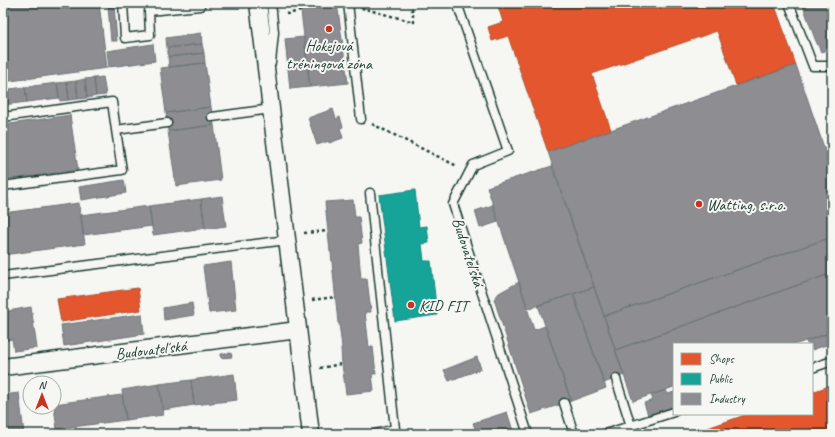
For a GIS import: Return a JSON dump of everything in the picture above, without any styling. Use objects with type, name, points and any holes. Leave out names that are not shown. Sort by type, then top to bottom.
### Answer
[{"type":"street","points":[[258,3],[311,434]]},
{"type":"street","name":"Budovateľská","points":[[3,367],[298,330]]},
{"type":"lane","points":[[123,3],[125,38],[150,35],[149,11],[200,6],[200,3]]},
{"type":"lane","points":[[269,90],[274,32],[271,3]]},
{"type":"lane","name":"Budovateľská","points":[[457,3],[508,151],[473,165],[453,204],[528,434]]},
{"type":"lane","points":[[789,3],[813,66],[832,66]]},
{"type":"lane","points":[[348,4],[361,119]]},
{"type":"lane","points":[[3,117],[112,102],[122,170],[3,186]]},
{"type":"lane","points":[[212,117],[271,109]]},
{"type":"lane","points":[[116,130],[167,124]]},
{"type":"lane","points":[[370,193],[395,429],[375,434]]},
{"type":"lane","points":[[3,276],[287,240]]},
{"type":"lane","points":[[814,368],[832,361]]},
{"type":"lane","points":[[616,378],[631,426]]},
{"type":"lane","points":[[564,403],[574,434]]},
{"type":"lane","points":[[605,434],[673,412]]},
{"type":"path","points":[[348,4],[414,22],[412,3]]},
{"type":"path","points":[[286,14],[301,12]]},
{"type":"path","points":[[361,119],[470,172]]},
{"type":"path","points":[[304,234],[328,231]]},
{"type":"path","points":[[312,300],[335,297]]},
{"type":"path","points":[[320,368],[342,364]]},
{"type":"building: Shops","points":[[497,3],[774,3],[796,65],[736,85],[717,31],[592,74],[611,130],[548,152],[508,36],[492,41],[488,27],[503,22]]},
{"type":"building: Shops","points":[[138,288],[141,310],[61,322],[57,299]]},
{"type":"building: Shops","points":[[832,385],[832,434],[690,434],[745,415],[813,415],[813,392]]},
{"type":"building: Public","points":[[415,190],[419,227],[427,226],[429,243],[422,244],[424,261],[431,261],[437,315],[395,321],[379,195]]},
{"type":"building: Industry","points":[[3,3],[99,3],[107,68],[3,82]]},
{"type":"building: Industry","points":[[300,3],[337,3],[348,83],[310,87]]},
{"type":"building: Industry","points":[[802,3],[832,3],[832,48],[821,52]]},
{"type":"building: Industry","points":[[108,6],[114,6],[117,41],[111,41]]},
{"type":"building: Industry","points":[[201,33],[202,44],[167,48],[166,38]]},
{"type":"building: Industry","points":[[304,37],[310,87],[290,89],[285,39]]},
{"type":"building: Industry","points":[[153,44],[155,61],[109,67],[107,51]]},
{"type":"building: Industry","points":[[202,44],[204,53],[168,57],[167,48]]},
{"type":"building: Industry","points":[[204,53],[205,63],[169,67],[168,57]]},
{"type":"building: Industry","points":[[205,63],[211,107],[166,113],[160,68]]},
{"type":"building: Industry","name":"Watting, s.r.o.","points":[[796,65],[832,171],[832,237],[604,316],[548,152]]},
{"type":"building: Industry","points":[[103,77],[106,95],[96,96],[94,78]]},
{"type":"building: Industry","points":[[94,78],[96,96],[87,98],[85,79]]},
{"type":"building: Industry","points":[[85,79],[87,98],[78,99],[76,81]]},
{"type":"building: Industry","points":[[76,81],[78,99],[69,100],[67,82]]},
{"type":"building: Industry","points":[[67,82],[69,100],[60,101],[57,83]]},
{"type":"building: Industry","points":[[57,83],[59,98],[27,102],[25,87]]},
{"type":"building: Industry","points":[[25,87],[27,102],[3,105],[3,90]]},
{"type":"building: Industry","points":[[211,107],[214,125],[168,131],[166,113]]},
{"type":"building: Industry","points":[[333,109],[336,119],[340,117],[343,127],[340,128],[343,138],[317,145],[308,118]]},
{"type":"building: Industry","points":[[70,115],[78,170],[3,180],[3,125]]},
{"type":"building: Industry","points":[[214,125],[221,180],[176,186],[168,131]]},
{"type":"building: Industry","points":[[552,166],[594,287],[528,309],[487,187]]},
{"type":"building: Industry","points":[[124,180],[126,193],[81,200],[79,187]]},
{"type":"building: Industry","points":[[222,196],[226,226],[205,229],[201,199]]},
{"type":"building: Industry","points":[[3,199],[8,199],[9,210],[3,211]]},
{"type":"building: Industry","points":[[201,199],[205,228],[153,235],[149,206]]},
{"type":"building: Industry","points":[[353,200],[355,217],[359,217],[362,243],[358,244],[361,279],[367,279],[371,312],[365,312],[369,347],[373,347],[376,374],[372,374],[374,391],[346,394],[325,202]]},
{"type":"building: Industry","points":[[79,203],[85,244],[3,255],[3,213]]},
{"type":"building: Industry","points":[[493,205],[498,222],[480,228],[475,211]]},
{"type":"building: Industry","points":[[149,206],[152,226],[83,235],[81,215]]},
{"type":"building: Industry","points":[[832,237],[832,273],[615,350],[604,316]]},
{"type":"building: Industry","points":[[231,262],[236,310],[209,313],[203,266]]},
{"type":"building: Industry","points":[[832,273],[832,332],[800,343],[673,343],[673,387],[633,401],[615,350]]},
{"type":"building: Industry","points":[[519,282],[534,330],[545,326],[571,401],[531,414],[494,299],[499,293]]},
{"type":"building: Industry","points":[[594,287],[624,375],[604,383],[573,294]]},
{"type":"building: Industry","points":[[573,294],[606,388],[571,401],[538,305]]},
{"type":"building: Industry","points":[[192,303],[194,315],[164,320],[163,308]]},
{"type":"building: Industry","points":[[31,307],[37,348],[14,351],[12,339],[3,341],[3,319],[9,318],[8,311]]},
{"type":"building: Industry","points":[[142,314],[144,334],[64,346],[61,325]]},
{"type":"building: Industry","points":[[832,332],[832,343],[813,350],[813,343],[807,343],[806,341]]},
{"type":"building: Industry","points":[[231,353],[232,357],[221,358],[221,354]]},
{"type":"building: Industry","points":[[477,357],[481,369],[449,381],[444,370]]},
{"type":"building: Industry","points":[[234,374],[237,400],[194,405],[191,380]]},
{"type":"building: Industry","points":[[191,380],[194,405],[163,410],[159,384]]},
{"type":"building: Industry","points":[[159,384],[163,415],[126,420],[122,390]]},
{"type":"building: Industry","points":[[666,390],[668,394],[673,392],[673,410],[649,418],[644,403],[653,400],[651,395]]},
{"type":"building: Industry","points":[[19,393],[24,434],[3,434],[3,395]]},
{"type":"building: Industry","points":[[122,395],[126,420],[57,429],[55,415],[62,415],[62,403]]},
{"type":"building: Industry","points":[[507,412],[514,434],[477,434],[473,423]]},
{"type":"place","name":"Hokejová tréningová zóna","points":[[329,29]]},
{"type":"place","name":"Watting, s.r.o.","points":[[699,204]]},
{"type":"place","name":"KID FIT","points":[[411,305]]}]
